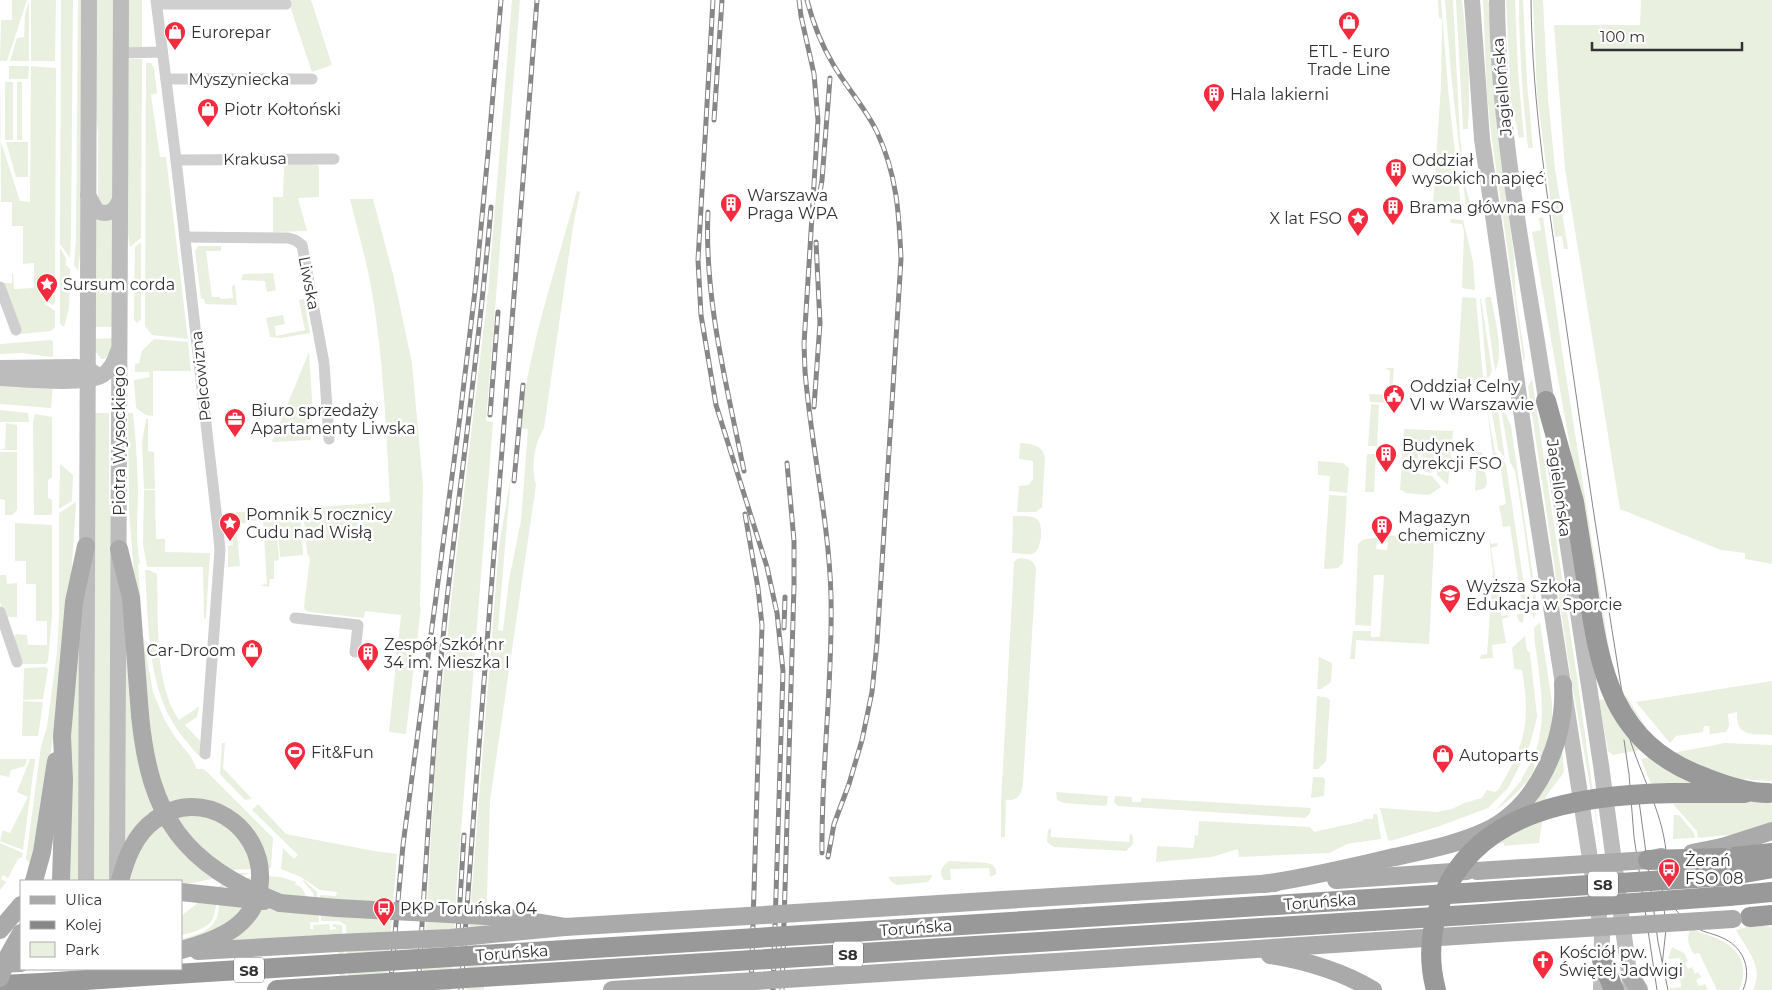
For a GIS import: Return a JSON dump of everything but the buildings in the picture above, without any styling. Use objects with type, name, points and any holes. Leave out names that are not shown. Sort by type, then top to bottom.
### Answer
[{"type":"highway","points":[[1546,401],[1574,502],[1602,666],[1616,703],[1636,732],[1665,759],[1686,770],[1732,787],[1770,793]]},
{"type":"highway","points":[[1436,990],[1431,968],[1431,944],[1435,921],[1443,895],[1454,876],[1468,858],[1489,839],[1508,826],[1529,815],[1559,805],[1611,796],[1670,793],[1770,793]]},
{"type":"highway","points":[[1726,869],[1772,853]]},
{"type":"highway","points":[[1648,860],[1726,869],[1772,868]]},
{"type":"highway","name":"Toruńska","points":[[0,985],[50,986],[159,975],[1480,892],[1726,869],[1772,876]]},
{"type":"highway","name":"Toruńska","points":[[277,990],[1483,914],[1726,869],[1772,892]]},
{"type":"highway","points":[[1741,918],[1772,917]]},
{"type":"highway","points":[[1602,960],[1614,990]]},
{"type":"main road","name":"Piotra Wysockiego","points":[[86,880],[86,546],[92,375],[88,195],[89,0]]},
{"type":"main road","name":"Piotra Wysockiego","points":[[119,880],[118,549],[121,0]]},
{"type":"main road","name":"Jagiellońska","points":[[1472,0],[1482,139],[1527,452],[1602,936],[1601,990]]},
{"type":"main road","name":"Jagiellońska","points":[[1497,0],[1506,138],[1633,985]]},
{"type":"main road","points":[[88,195],[96,210],[104,214],[115,209],[120,199]]},
{"type":"main road","points":[[0,378],[92,375],[107,371],[114,363],[120,339]]},
{"type":"main road","points":[[0,368],[77,367],[111,389],[119,410]]},
{"type":"main road","points":[[61,880],[64,780],[62,736],[74,602],[86,546]]},
{"type":"main road","points":[[118,549],[131,598],[144,748],[149,774],[161,806],[177,833],[212,868],[280,903]]},
{"type":"main road","points":[[1353,873],[1446,845],[1492,827],[1518,807],[1532,792],[1549,762],[1561,714],[1563,684]]},
{"type":"main road","points":[[34,880],[42,852],[52,776],[62,736]]},
{"type":"main road","points":[[119,880],[131,848],[144,830],[153,821],[166,813],[189,807],[203,808],[217,812],[238,826],[252,843],[257,855],[260,873],[256,901],[247,916],[237,926],[217,939],[182,951]]},
{"type":"main road","points":[[1726,869],[1772,831]]},
{"type":"main road","name":"Toruńska","points":[[182,951],[450,938],[565,927],[1263,884],[1353,873],[1477,871],[1648,860]]},
{"type":"main road","points":[[182,892],[351,909],[510,918],[565,927]]},
{"type":"main road","points":[[0,930],[20,906]]},
{"type":"main road","points":[[612,990],[1741,918]]},
{"type":"main road","points":[[0,978],[10,950],[20,935]]},
{"type":"main road","points":[[1210,952],[1252,953],[1299,960],[1329,968],[1355,979],[1373,990]]},
{"type":"main road","points":[[0,964],[20,962]]},
{"type":"main road","points":[[50,986],[58,970]]},
{"type":"main road","points":[[86,970],[86,990]]},
{"type":"main road","points":[[117,970],[117,990]]},
{"type":"street","points":[[157,2],[286,4]]},
{"type":"street","name":"Pelcowizna","points":[[157,2],[220,550],[205,754]]},
{"type":"street","points":[[121,53],[162,52]]},
{"type":"street","name":"Myszyniecka","points":[[166,79],[312,78]]},
{"type":"street","name":"Krakusa","points":[[176,160],[334,159]]},
{"type":"street","name":"Liwska","points":[[185,237],[288,238],[302,245],[324,363],[329,440]]},
{"type":"street","points":[[0,287],[16,330]]},
{"type":"street","points":[[0,612],[17,662]]},
{"type":"street","points":[[295,618],[358,624],[355,652]]},
{"type":"green space","points":[[12,0],[27,0],[7,61],[0,61],[1,20],[12,20]]},
{"type":"green space","points":[[31,0],[56,0],[55,61],[31,61]]},
{"type":"green space","points":[[61,0],[73,0],[70,258],[60,244]]},
{"type":"green space","points":[[78,0],[84,0],[82,238],[78,271],[74,265],[76,238]]},
{"type":"green space","points":[[95,0],[115,0],[114,201],[107,209],[98,201]]},
{"type":"green space","points":[[126,0],[142,0],[142,49],[128,48]]},
{"type":"green space","points":[[288,0],[311,0],[332,65],[312,72]]},
{"type":"green space","points":[[512,0],[520,0],[486,421],[493,422],[457,882],[451,990],[422,990],[437,736],[452,592],[488,293]]},
{"type":"green space","points":[[1438,0],[1441,0],[1449,99],[1461,207],[1433,205],[1441,85],[1442,19],[1439,18]]},
{"type":"green space","points":[[1445,0],[1453,0],[1460,136],[1466,188],[1471,207],[1466,208],[1451,74]]},
{"type":"green space","points":[[1456,0],[1462,0],[1465,32],[1469,81],[1468,129],[1463,129]]},
{"type":"green space","points":[[1483,0],[1488,0],[1489,3],[1497,129],[1514,256],[1516,299],[1525,357],[1524,364],[1492,141],[1487,95]]},
{"type":"green space","points":[[1506,0],[1515,0],[1518,72],[1524,137],[1519,138],[1511,100]]},
{"type":"green space","points":[[1519,0],[1523,0],[1527,82],[1533,148],[1528,148],[1526,130]]},
{"type":"green space","points":[[1533,0],[1543,0],[1548,97],[1555,169],[1568,249],[1564,249],[1562,236],[1555,237],[1537,94]]},
{"type":"green space","points":[[1641,0],[1772,0],[1772,564],[1745,559],[1745,553],[1721,550],[1620,509],[1565,169],[1554,25],[1640,25]]},
{"type":"green space","points":[[29,1],[29,61],[10,61],[17,38],[24,37],[25,14]]},
{"type":"green space","points":[[130,59],[142,59],[141,238],[130,247],[126,220]]},
{"type":"green space","points":[[146,63],[151,63],[154,68],[157,93],[151,95],[160,157],[166,157],[188,339],[152,335],[145,326]]},
{"type":"green space","points":[[0,66],[1,142],[20,201],[30,202],[31,66],[56,68],[55,303],[52,305],[47,301],[45,304],[55,311],[55,327],[51,331],[21,334],[2,283],[12,283],[13,273],[14,289],[34,288],[34,263],[23,264],[23,226],[12,226],[12,202],[1,202]]},
{"type":"green space","points":[[9,66],[29,66],[28,79],[9,79]]},
{"type":"green space","points":[[5,82],[13,82],[13,140],[5,140]]},
{"type":"green space","points":[[17,82],[22,82],[22,140],[17,140]]},
{"type":"green space","points":[[6,142],[28,142],[28,177],[16,177]]},
{"type":"green space","points":[[312,164],[319,166],[319,197],[298,198],[307,231],[273,232],[273,197],[283,197],[284,165]]},
{"type":"green space","points":[[577,191],[580,192],[573,227],[544,428],[534,456],[534,478],[536,485],[490,801],[484,990],[466,990],[471,901],[499,546],[511,476],[498,630],[503,631],[509,580],[521,520],[528,429],[520,428],[529,368]]},
{"type":"green space","points":[[350,199],[373,199],[393,274],[412,363],[423,485],[421,607],[406,734],[389,732],[401,615],[365,611],[364,618],[309,612],[305,610],[304,606],[310,558],[307,553],[303,508],[390,502],[379,341],[367,265]]},
{"type":"green space","points":[[94,212],[114,217],[114,327],[93,327]]},
{"type":"green space","points":[[1543,217],[1613,675],[1607,655],[1532,232],[1541,230],[1539,218]]},
{"type":"green space","points":[[1451,219],[1463,220],[1473,261],[1475,290],[1462,288],[1464,232],[1462,224],[1450,223]]},
{"type":"green space","points":[[141,242],[141,319],[137,323],[134,320],[135,247]]},
{"type":"green space","points":[[198,246],[221,246],[221,251],[206,251],[212,297],[220,297],[221,299],[233,298],[232,286],[235,285],[237,305],[205,304],[204,299],[201,299],[195,251]]},
{"type":"green space","points":[[60,248],[66,258],[66,265],[70,269],[69,309],[64,327],[60,324]]},
{"type":"green space","points":[[273,273],[276,290],[267,292],[265,281],[241,280],[243,274]]},
{"type":"green space","points":[[1463,297],[1476,298],[1483,379],[1480,380],[1457,379]]},
{"type":"green space","points":[[1491,297],[1498,335],[1499,355],[1495,371],[1485,299]]},
{"type":"green space","points":[[1480,298],[1492,370],[1487,378]]},
{"type":"green space","points":[[304,299],[310,333],[281,338],[270,337],[266,318],[283,315],[285,324],[275,326],[276,336],[305,330],[299,300]]},
{"type":"green space","points":[[114,338],[108,356],[101,359],[95,351],[93,339]]},
{"type":"green space","points":[[154,339],[188,342],[191,371],[153,371],[153,416],[146,415],[136,408],[134,380],[150,377],[149,372],[135,372],[135,364],[139,363],[142,351]]},
{"type":"green space","points":[[51,340],[53,342],[53,356],[51,357],[22,353],[0,354],[0,344]]},
{"type":"green space","points":[[309,352],[312,399],[311,440],[272,442]]},
{"type":"green space","points":[[1385,368],[1394,368],[1391,403],[1370,402],[1369,394],[1389,395],[1390,371]]},
{"type":"green space","points":[[1532,379],[1600,843],[1570,672],[1528,387]]},
{"type":"green space","points":[[0,383],[53,386],[51,408],[0,404]]},
{"type":"green space","points":[[1371,404],[1379,405],[1377,446],[1368,446]]},
{"type":"green space","points":[[1491,406],[1498,411],[1505,458],[1498,449]]},
{"type":"green space","points":[[1487,408],[1495,452],[1506,464],[1526,599],[1523,623],[1519,621],[1517,616],[1517,614],[1523,613],[1510,526],[1503,527],[1499,506],[1506,504],[1499,457],[1495,458],[1493,456]]},
{"type":"green space","points":[[1501,409],[1507,416],[1511,426],[1537,604],[1537,612],[1533,619],[1533,593],[1522,515],[1515,471],[1510,462]]},
{"type":"green space","points":[[0,410],[28,413],[29,422],[0,422]]},
{"type":"green space","points":[[93,413],[109,413],[109,501],[112,526],[112,880],[91,880]]},
{"type":"green space","points":[[128,413],[133,413],[135,432],[138,490],[137,536],[140,563],[138,564],[143,635],[153,692],[164,719],[191,757],[197,769],[203,769],[207,772],[273,838],[271,868],[266,869],[247,828],[169,807],[157,776],[145,709],[129,512]]},
{"type":"green space","points":[[35,414],[52,417],[52,477],[48,480],[48,498],[52,500],[52,514],[50,515],[34,515],[33,422]]},
{"type":"green space","points":[[146,419],[148,419],[148,451],[154,452],[155,489],[144,489],[142,442]]},
{"type":"green space","points":[[6,423],[17,425],[17,450],[0,450],[5,449]]},
{"type":"green space","points":[[1404,429],[1453,431],[1448,485],[1437,475],[1438,453],[1436,449],[1428,443],[1421,442],[1420,444],[1419,441],[1412,440],[1411,446],[1419,447],[1417,465],[1419,474],[1432,476],[1441,487],[1429,495],[1405,493],[1400,490]]},
{"type":"green space","points":[[1020,443],[1032,444],[1038,447],[1045,457],[1042,507],[1036,512],[1017,512],[1019,486],[1029,485],[1033,479],[1033,461],[1019,459]]},
{"type":"green space","points":[[1425,446],[1431,449],[1434,456],[1434,471],[1430,473],[1421,470],[1422,449]]},
{"type":"green space","points":[[0,452],[17,452],[17,510],[12,515],[5,515],[5,500],[0,499]]},
{"type":"green space","points":[[1477,452],[1482,452],[1487,483],[1485,488],[1475,491]]},
{"type":"green space","points":[[1367,454],[1376,454],[1374,492],[1365,492]]},
{"type":"green space","points":[[1318,461],[1343,463],[1349,468],[1347,493],[1329,491],[1330,476],[1318,475]]},
{"type":"green space","points":[[60,464],[73,475],[72,501],[59,509]]},
{"type":"green space","points":[[144,490],[155,490],[156,539],[165,539],[165,552],[210,553],[206,618],[204,619],[203,567],[147,567],[143,544]]},
{"type":"green space","points":[[1329,495],[1347,496],[1343,563],[1338,568],[1324,569]]},
{"type":"green space","points":[[76,502],[62,673],[46,786],[30,866],[26,859],[41,746],[47,727],[57,652],[59,513]]},
{"type":"green space","points":[[275,510],[279,560],[274,561],[274,579],[270,579],[269,587],[259,585],[267,584],[263,520],[246,521],[246,523],[236,524],[240,566],[228,567],[228,546],[233,545],[232,539],[227,539],[225,513]]},
{"type":"green space","points":[[300,513],[303,555],[280,557],[277,515]]},
{"type":"green space","points":[[1013,516],[1032,517],[1037,519],[1041,526],[1040,543],[1032,554],[1012,553]]},
{"type":"green space","points":[[15,523],[52,525],[52,615],[48,661],[46,664],[22,664],[13,638],[16,634],[27,635],[28,645],[47,645],[47,621],[36,621],[36,584],[26,584],[26,561],[15,561]]},
{"type":"green space","points":[[1381,535],[1428,538],[1434,542],[1429,644],[1356,640],[1355,659],[1350,659],[1353,631],[1371,631],[1371,637],[1380,637],[1384,575],[1374,575],[1371,626],[1355,625],[1358,544],[1362,540],[1379,537],[1376,549],[1387,550],[1388,542],[1381,541]]},
{"type":"green space","points":[[1489,538],[1491,544],[1497,543],[1498,546],[1491,548],[1500,606],[1507,605],[1507,609],[1501,609],[1501,616],[1507,615],[1509,617],[1502,619],[1506,643],[1492,645],[1493,658],[1480,659],[1481,655],[1487,654],[1493,572]]},
{"type":"green space","points":[[1021,558],[1031,561],[1036,569],[1023,783],[1019,796],[1006,800],[1005,837],[1001,837],[1001,803],[1014,562]]},
{"type":"green space","points":[[145,570],[157,574],[159,650],[165,687],[171,705],[179,720],[199,707],[197,717],[185,725],[201,742],[200,756],[174,724],[164,704],[157,683],[149,638]]},
{"type":"green space","points":[[0,575],[6,575],[7,584],[17,583],[17,617],[4,615],[0,602]]},
{"type":"green space","points":[[124,597],[156,812],[125,849]]},
{"type":"green space","points":[[79,603],[80,880],[66,880],[69,770]]},
{"type":"green space","points":[[1540,622],[1552,703],[1552,724],[1540,764],[1538,758],[1534,755],[1541,729],[1542,703],[1534,628]]},
{"type":"green space","points":[[1525,636],[1527,650],[1530,653],[1537,716],[1528,750],[1508,788],[1488,808],[1437,827],[1388,840],[1380,808],[1437,812],[1452,809],[1464,803],[1482,798],[1487,790],[1495,792],[1498,790],[1514,760],[1524,733],[1525,688],[1522,670],[1515,669],[1514,666],[1512,648]]},
{"type":"green space","points":[[1319,657],[1332,663],[1331,682],[1321,689],[1317,689]]},
{"type":"green space","points":[[45,667],[48,669],[43,699],[23,700],[24,669]]},
{"type":"green space","points":[[1772,681],[1772,735],[1752,734],[1743,731],[1738,724],[1737,712],[1728,714],[1729,726],[1726,732],[1710,734],[1709,726],[1704,726],[1703,732],[1676,736],[1670,743],[1636,702]]},
{"type":"green space","points":[[1317,696],[1330,700],[1326,761],[1318,769],[1313,769]]},
{"type":"green space","points":[[1626,696],[1653,738],[1639,750],[1613,755],[1608,751],[1599,700]]},
{"type":"green space","points":[[23,701],[43,703],[38,736],[22,736]]},
{"type":"green space","points":[[222,743],[225,743],[223,768],[252,799],[245,800],[220,774]]},
{"type":"green space","points":[[1725,743],[1772,745],[1772,781],[1725,778],[1772,799],[1772,825],[1737,834],[1698,838],[1697,831],[1673,804],[1659,804],[1641,759]]},
{"type":"green space","points":[[1562,747],[1564,771],[1546,796],[1539,843],[1504,846],[1504,843],[1498,844]]},
{"type":"green space","points":[[0,759],[27,759],[25,766],[11,770],[9,777],[0,775]]},
{"type":"green space","points":[[30,759],[35,759],[23,850],[0,841],[3,830],[10,833],[28,797],[17,792]]},
{"type":"green space","points":[[1532,760],[1534,765],[1533,772],[1529,779],[1508,801],[1496,810],[1520,782]]},
{"type":"green space","points":[[1540,764],[1537,774],[1525,789]]},
{"type":"green space","points":[[1313,777],[1323,777],[1325,780],[1324,796],[1311,798]]},
{"type":"green space","points":[[1056,792],[1108,796],[1107,804],[1105,806],[1064,803],[1057,800]]},
{"type":"green space","points":[[1115,796],[1132,797],[1132,802],[1141,802],[1141,798],[1311,808],[1310,813],[1305,818],[1118,806],[1114,802]]},
{"type":"green space","points":[[258,804],[286,834],[397,854],[386,990],[349,990],[346,925],[339,921],[321,921],[320,895],[336,896],[337,892],[320,890],[301,877],[281,869],[283,848],[294,859],[298,855],[252,810]]},
{"type":"green space","points":[[198,813],[238,832],[253,869],[232,870],[217,878],[182,885],[182,880],[128,880],[133,856],[158,823]]},
{"type":"green space","points":[[1373,814],[1377,814],[1381,839],[1347,844],[1329,853],[1239,857],[1238,849],[1212,857],[1156,862],[1157,846],[1193,848],[1194,835],[1198,836],[1199,821],[1310,827],[1314,832],[1363,821],[1364,819],[1373,819]]},
{"type":"green space","points":[[1674,815],[1679,815],[1694,833],[1695,838],[1673,839]]},
{"type":"green space","points":[[1051,828],[1051,837],[1129,842],[1130,833],[1133,836],[1133,844],[1126,851],[1054,847],[1047,842],[1048,830]]},
{"type":"green space","points":[[0,843],[23,853],[8,878],[3,875],[1,879],[6,882],[0,890]]},
{"type":"green space","points":[[949,861],[987,863],[993,865],[996,874],[990,877],[989,868],[950,869],[951,880],[944,880],[941,875],[942,870]]},
{"type":"green space","points":[[236,873],[250,873],[232,880],[223,887],[217,898],[212,919],[207,925],[182,935],[182,915]]},
{"type":"green space","points":[[933,875],[928,882],[897,885],[888,877]]},
{"type":"green space","points":[[266,876],[281,877],[296,882],[295,884],[302,888],[307,898],[314,899],[313,893],[304,880],[317,892],[319,922],[310,922],[310,929],[313,929],[313,925],[329,924],[330,930],[336,929],[332,924],[342,925],[346,990],[340,990],[337,934],[222,943]]},
{"type":"green space","points":[[255,877],[249,901],[224,930],[182,941],[182,939],[203,932],[213,924],[224,891],[228,886],[243,879]]},
{"type":"green space","points":[[1754,925],[1772,927],[1772,990],[1753,990],[1757,974],[1756,966],[1736,930]]},
{"type":"green space","points":[[1691,928],[1720,940],[1736,951],[1743,970],[1742,983],[1739,990],[1717,990],[1699,953],[1694,954],[1690,948],[1688,938]]},
{"type":"green space","points":[[1672,947],[1684,953],[1688,961],[1685,963],[1688,969],[1692,967],[1695,974],[1698,972],[1701,977],[1696,980],[1699,986],[1705,984],[1708,990],[1671,990],[1669,988],[1681,987],[1680,958],[1668,959]]},
{"type":"tram line","points":[[1531,0],[1534,78],[1547,195],[1587,470],[1629,736],[1664,836],[1671,901],[1678,913],[1693,926],[1725,939],[1737,948],[1746,968],[1747,975],[1743,990]]},
{"type":"tram line","points":[[1624,740],[1634,837],[1657,990]]},
{"type":"tram line","points":[[1637,786],[1658,942],[1668,990]]},
{"type":"tram line","points":[[1662,887],[1666,929],[1662,966]]},
{"type":"railway","points":[[390,990],[403,845],[475,291],[501,0]]},
{"type":"railway","points":[[461,990],[537,0]]},
{"type":"railway","points":[[713,0],[698,260],[701,315],[716,405],[767,567],[777,613],[783,671],[773,990]]},
{"type":"railway","points":[[714,120],[722,0]]},
{"type":"railway","points":[[799,0],[814,74],[818,120],[804,344],[805,371],[827,540],[831,596],[822,853]]},
{"type":"railway","points":[[807,0],[818,33],[829,56],[872,123],[884,148],[896,194],[901,259],[877,643],[872,692],[862,740],[849,784],[834,824],[828,857]]},
{"type":"railway","points":[[820,192],[830,78]]},
{"type":"railway","points":[[418,990],[441,656],[491,207]]},
{"type":"railway","points":[[708,212],[708,245],[713,310],[744,471]]},
{"type":"railway","points":[[814,407],[820,323],[816,242]]},
{"type":"railway","points":[[490,415],[498,312]]},
{"type":"railway","points":[[514,481],[523,385]]},
{"type":"railway","points":[[782,990],[794,586],[794,541],[787,463]]},
{"type":"railway","points":[[745,514],[758,588],[762,625],[751,990]]},
{"type":"railway","points":[[784,628],[785,597]]},
{"type":"railway","points":[[458,933],[464,835]]},
{"type":"place","name":"ETL - Euro Trade Line","points":[[1349,41]]},
{"type":"place","name":"Eurorepar","points":[[175,51]]},
{"type":"place","name":"Hala lakierni","points":[[1214,113]]},
{"type":"place","name":"Piotr Kołtoński","points":[[208,128]]},
{"type":"place","name":"Oddział wysokich napięć","points":[[1396,188]]},
{"type":"place","name":"Warszawa Praga WPA","points":[[731,223]]},
{"type":"place","name":"Brama główna FSO","points":[[1393,226]]},
{"type":"place","name":"X lat FSO","points":[[1358,237]]},
{"type":"place","name":"Sursum corda","points":[[47,303]]},
{"type":"place","name":"Oddział Celny VI w Warszawie","points":[[1394,414]]},
{"type":"place","name":"Biuro sprzedaży Apartamenty Liwska","points":[[235,438]]},
{"type":"place","name":"Budynek dyrekcji FSO","points":[[1386,473]]},
{"type":"place","name":"Pomnik 5 rocznicy Cudu nad Wisłą","points":[[230,542]]},
{"type":"place","name":"Magazyn chemiczny","points":[[1382,545]]},
{"type":"place","name":"Wyższa Szkoła Edukacja w Sporcie","points":[[1450,614]]},
{"type":"place","name":"Car-Droom","points":[[252,669]]},
{"type":"place","name":"Zespół Szkół nr 34 im. Mieszka I","points":[[368,672]]},
{"type":"place","name":"Fit&Fun","points":[[295,771]]},
{"type":"place","name":"Autoparts","points":[[1443,774]]},
{"type":"place","name":"Żerań FSO 08","points":[[1669,888]]},
{"type":"place","name":"PKP Toruńska 04","points":[[384,927]]},
{"type":"place","name":"Kościół pw. Świętej Jadwigi","points":[[1543,980]]}]
